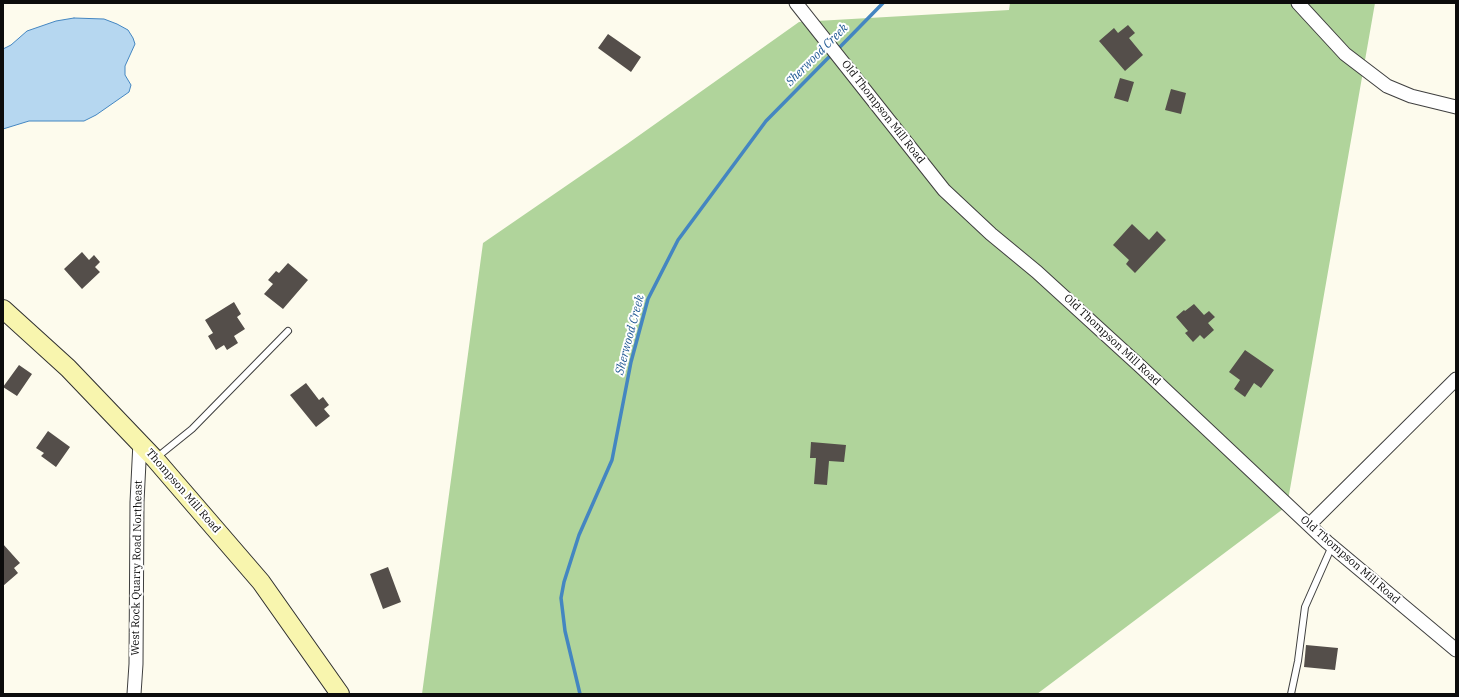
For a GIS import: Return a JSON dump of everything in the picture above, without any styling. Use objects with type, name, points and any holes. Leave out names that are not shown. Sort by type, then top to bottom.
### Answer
[{"type":"street","name":"Old Thompson Mill Road","points":[[796,3],[944,190],[1141,367],[1332,546],[1456,650]]},
{"type":"street","points":[[1298,3],[1345,54],[1387,86],[1411,96],[1456,107]]},
{"type":"street","name":"Thompson Mill Road","points":[[3,308],[68,368],[155,459],[261,582],[340,694]]},
{"type":"street","points":[[1309,525],[1456,379]]},
{"type":"street","name":"West Rock Quarry Road Northeast","points":[[134,694],[136,664],[137,502],[140,442]]},
{"type":"lane","points":[[155,459],[192,429],[288,331]]},
{"type":"lane","points":[[1291,694],[1298,661],[1305,607],[1332,546]]},
{"type":"green space","points":[[1010,3],[1375,3],[1287,506],[1037,694],[422,694],[483,243],[627,144],[799,22],[1009,10]]},
{"type":"water","points":[[74,18],[104,19],[128,30],[135,44],[125,66],[125,75],[131,85],[129,92],[96,115],[84,121],[29,121],[3,129],[3,49],[11,45],[27,31],[56,21]]},
{"type":"building","points":[[1128,25],[1135,33],[1129,38],[1143,55],[1125,71],[1099,41],[1114,28],[1118,33]]},
{"type":"building","points":[[608,34],[641,57],[631,72],[598,48]]},
{"type":"building","points":[[1120,78],[1134,82],[1128,102],[1114,98]]},
{"type":"building","points":[[1171,89],[1186,93],[1181,114],[1165,110]]},
{"type":"building","points":[[1132,224],[1149,240],[1157,231],[1166,240],[1135,273],[1126,264],[1129,260],[1113,245]]},
{"type":"building","points":[[82,252],[89,260],[94,255],[100,262],[95,267],[100,272],[82,289],[64,269]]},
{"type":"building","points":[[288,263],[308,280],[283,309],[264,294],[273,284],[268,280],[276,271],[279,273]]},
{"type":"building","points":[[234,302],[241,314],[237,317],[245,329],[234,336],[238,343],[227,350],[224,345],[216,350],[208,336],[213,333],[205,320]]},
{"type":"building","points":[[1194,304],[1204,315],[1209,311],[1215,317],[1208,323],[1214,330],[1204,339],[1200,335],[1193,342],[1185,333],[1188,331],[1176,317]]},
{"type":"building","points":[[1245,350],[1274,370],[1261,388],[1254,383],[1245,397],[1234,389],[1240,380],[1229,372]]},
{"type":"building","points":[[19,365],[32,374],[17,396],[3,387]]},
{"type":"building","points":[[306,383],[319,400],[323,397],[329,405],[324,409],[330,416],[316,427],[290,395]]},
{"type":"building","points":[[48,431],[70,447],[56,467],[41,456],[44,453],[36,448]]},
{"type":"building","points":[[811,442],[846,445],[844,462],[829,461],[827,485],[814,484],[816,458],[810,458]]},
{"type":"building","points":[[3,544],[20,563],[14,568],[18,573],[3,586]]},
{"type":"building","points":[[388,567],[401,602],[383,609],[370,574]]},
{"type":"building","points":[[1306,645],[1338,648],[1335,670],[1304,667]]},
{"type":"waterway","name":"Sherwood Creek","points":[[837,50],[883,3]]},
{"type":"waterway","name":"Sherwood Creek","points":[[580,694],[565,631],[561,598],[564,582],[579,535],[612,460],[631,362],[648,299],[678,240],[766,121],[832,54]]}]
